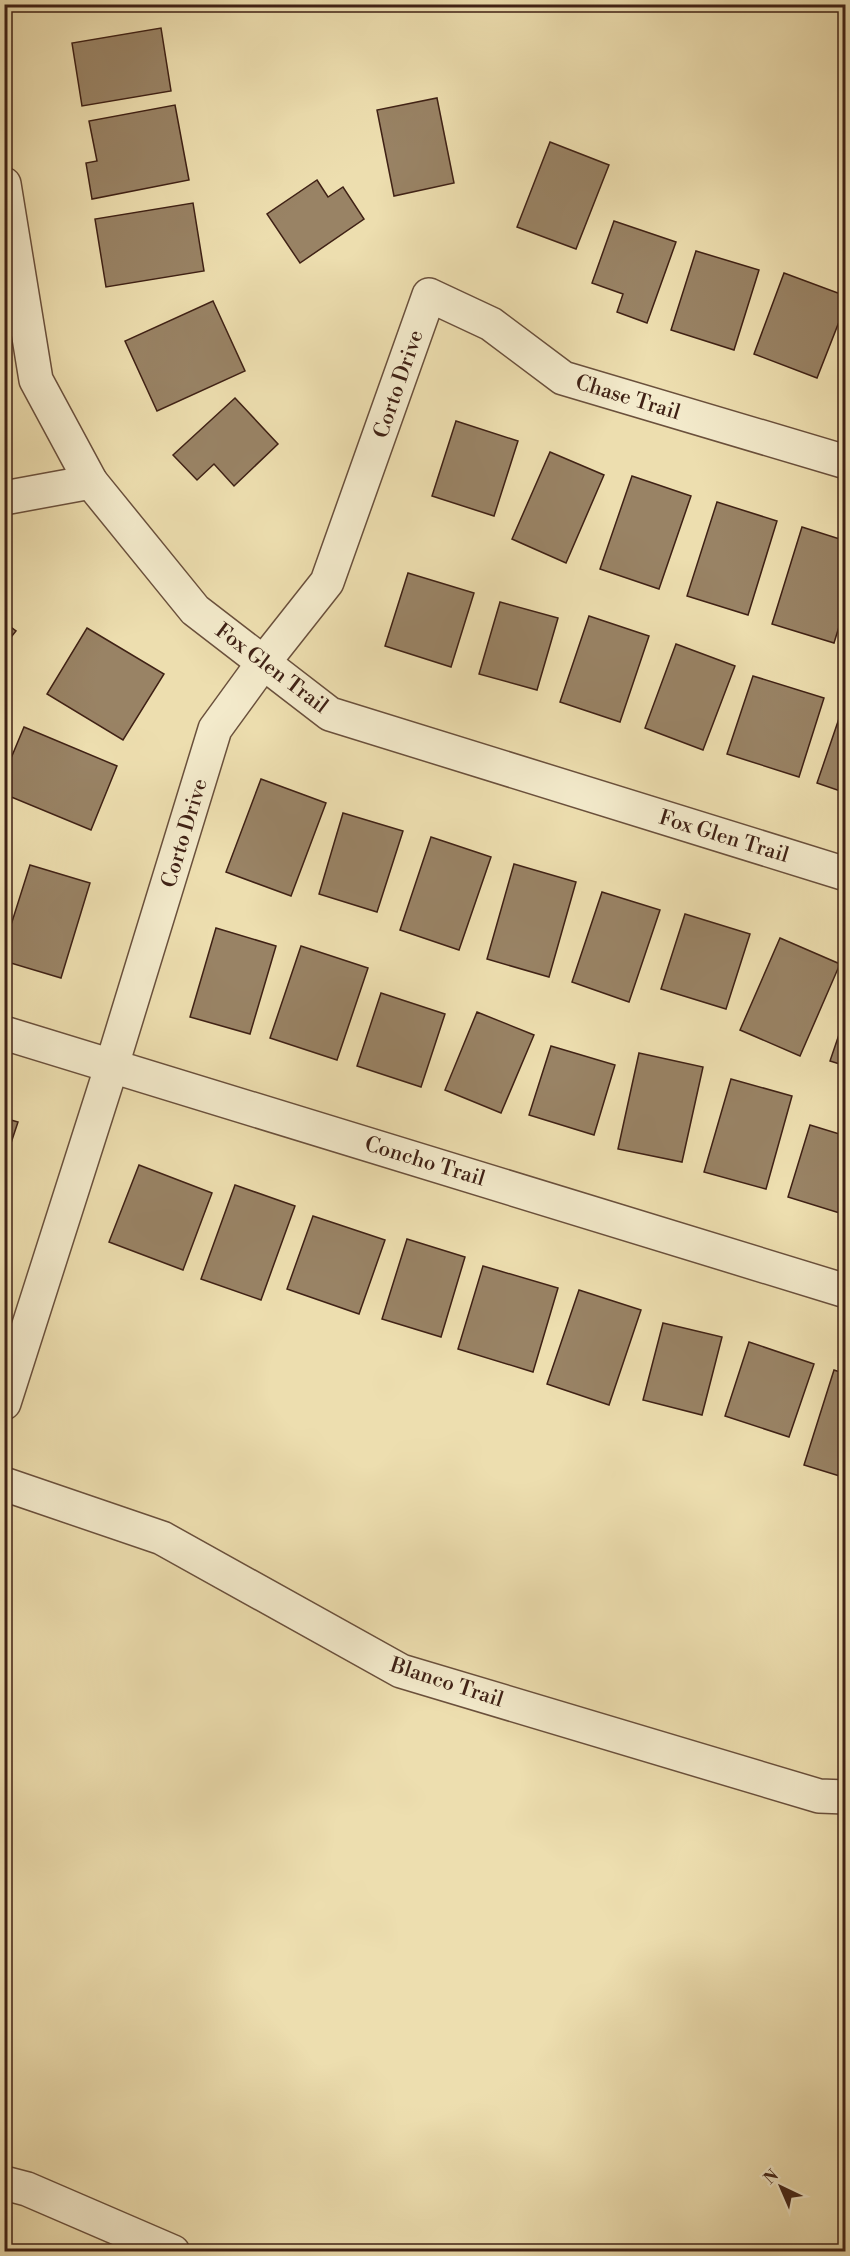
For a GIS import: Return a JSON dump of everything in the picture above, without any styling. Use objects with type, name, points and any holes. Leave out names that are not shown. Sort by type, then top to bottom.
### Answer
[{"type":"street","name":"Fox Glen Trail","points":[[4,184],[36,380],[92,482],[195,610],[330,714],[846,874]]},
{"type":"street","name":"Chase Trail","points":[[429,295],[491,324],[564,378],[846,462]]},
{"type":"street","name":"Corto Drive","points":[[4,1403],[112,1065],[215,729],[263,663],[327,582],[429,295]]},
{"type":"street","points":[[4,498],[92,482]]},
{"type":"street","name":"Concho Trail","points":[[4,1033],[846,1291]]},
{"type":"street","name":"Blanco Trail","points":[[4,1484],[162,1538],[400,1671],[819,1796],[846,1797]]},
{"type":"street","points":[[4,2183],[27,2189],[174,2252]]},
{"type":"building","points":[[161,28],[171,91],[82,106],[72,43]]},
{"type":"building","points":[[437,98],[454,183],[394,196],[377,110]]},
{"type":"building","points":[[175,105],[189,180],[92,199],[86,163],[97,161],[89,121]]},
{"type":"building","points":[[550,142],[609,165],[576,249],[517,227]]},
{"type":"building","points":[[317,180],[328,197],[343,187],[364,219],[300,263],[267,214]]},
{"type":"building","points":[[193,203],[204,271],[106,287],[95,219]]},
{"type":"building","points":[[614,221],[676,242],[647,323],[617,312],[623,294],[592,283]]},
{"type":"building","points":[[696,251],[759,270],[734,350],[671,330]]},
{"type":"building","points":[[784,273],[846,296],[846,304],[817,378],[754,354]]},
{"type":"building","points":[[213,301],[245,371],[157,411],[125,341]]},
{"type":"building","points":[[235,398],[278,444],[234,486],[214,464],[197,480],[173,455]]},
{"type":"building","points":[[456,421],[518,441],[494,516],[432,496]]},
{"type":"building","points":[[550,452],[604,475],[566,563],[512,539]]},
{"type":"building","points":[[632,476],[691,496],[659,589],[600,569]]},
{"type":"building","points":[[717,502],[777,521],[748,615],[687,596]]},
{"type":"building","points":[[802,527],[846,541],[846,604],[834,643],[772,624]]},
{"type":"building","points":[[408,573],[474,593],[451,667],[385,646]]},
{"type":"building","points":[[500,602],[558,618],[537,690],[479,674]]},
{"type":"building","points":[[589,616],[649,636],[620,722],[560,702]]},
{"type":"building","points":[[4,622],[16,631],[4,646]]},
{"type":"building","points":[[87,628],[164,674],[123,740],[47,694]]},
{"type":"building","points":[[676,644],[735,666],[703,750],[645,728]]},
{"type":"building","points":[[753,676],[824,698],[799,777],[727,754]]},
{"type":"building","points":[[846,698],[846,793],[817,783]]},
{"type":"building","points":[[24,727],[117,766],[91,830],[4,794],[4,775]]},
{"type":"building","points":[[261,779],[326,803],[291,896],[226,872]]},
{"type":"building","points":[[343,813],[403,831],[377,912],[319,894]]},
{"type":"building","points":[[431,837],[491,857],[459,950],[400,930]]},
{"type":"building","points":[[514,864],[576,882],[549,977],[487,959]]},
{"type":"building","points":[[30,865],[90,883],[61,978],[4,961],[4,947]]},
{"type":"building","points":[[602,892],[660,910],[629,1002],[572,982]]},
{"type":"building","points":[[685,914],[750,934],[726,1009],[661,989]]},
{"type":"building","points":[[216,928],[276,946],[250,1034],[190,1017]]},
{"type":"building","points":[[780,938],[840,964],[800,1056],[740,1030]]},
{"type":"building","points":[[301,946],[368,968],[337,1060],[270,1038]]},
{"type":"building","points":[[381,993],[445,1014],[421,1087],[357,1066]]},
{"type":"building","points":[[477,1012],[534,1035],[501,1113],[445,1090]]},
{"type":"building","points":[[846,1014],[846,1066],[830,1061]]},
{"type":"building","points":[[551,1046],[615,1065],[594,1135],[529,1115]]},
{"type":"building","points":[[639,1053],[703,1067],[682,1162],[618,1149]]},
{"type":"building","points":[[731,1079],[792,1096],[766,1189],[704,1172]]},
{"type":"building","points":[[4,1118],[18,1122],[4,1164]]},
{"type":"building","points":[[810,1125],[846,1136],[846,1215],[788,1197]]},
{"type":"building","points":[[139,1165],[212,1193],[183,1270],[109,1242]]},
{"type":"building","points":[[235,1185],[295,1206],[261,1300],[201,1279]]},
{"type":"building","points":[[313,1216],[385,1240],[359,1314],[287,1289]]},
{"type":"building","points":[[407,1239],[465,1257],[441,1337],[382,1319]]},
{"type":"building","points":[[483,1266],[558,1288],[533,1372],[458,1349]]},
{"type":"building","points":[[579,1290],[641,1310],[609,1405],[547,1384]]},
{"type":"building","points":[[663,1323],[722,1337],[702,1415],[643,1400]]},
{"type":"building","points":[[749,1342],[814,1364],[789,1437],[725,1416]]},
{"type":"building","points":[[834,1370],[846,1374],[846,1478],[804,1465]]}]
